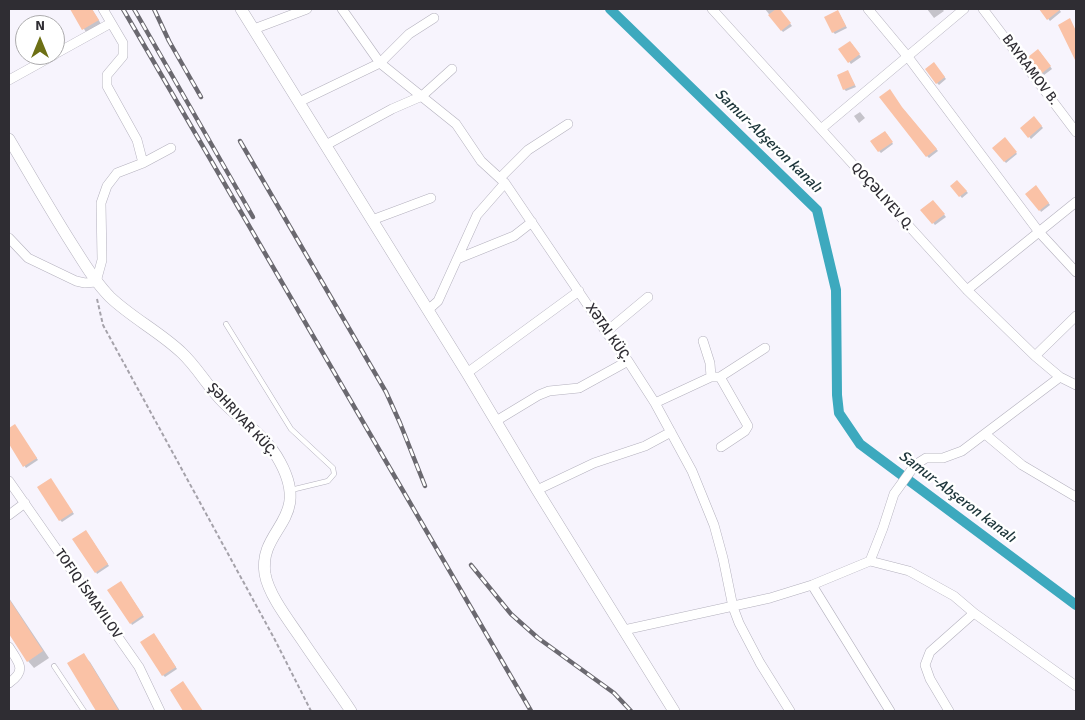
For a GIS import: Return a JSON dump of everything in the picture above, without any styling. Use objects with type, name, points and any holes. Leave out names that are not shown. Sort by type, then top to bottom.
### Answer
[{"type":"street","points":[[103,9],[123,43],[123,56],[107,75],[107,86],[137,140],[143,163]]},
{"type":"street","points":[[241,9],[674,711]]},
{"type":"street","points":[[254,29],[307,9]]},
{"type":"street","name":"XƏTAI KÜÇ.","points":[[342,9],[380,63],[456,124],[481,161],[502,180],[628,361],[672,432],[692,471],[714,525],[733,607],[739,623],[760,663],[790,711]]},
{"type":"street","name":"QOÇƏLIYEV Q.","points":[[712,9],[967,290],[1034,356],[1060,377],[1076,385]]},
{"type":"street","points":[[868,9],[908,57],[1039,232],[1076,272]]},
{"type":"street","points":[[821,129],[964,9]]},
{"type":"street","name":"BAYRAMOV B.","points":[[983,9],[1076,132]]},
{"type":"street","points":[[299,102],[380,63],[409,34],[434,18]]},
{"type":"street","points":[[65,49],[111,23]]},
{"type":"street","points":[[9,80],[36,65]]},
{"type":"street","points":[[326,145],[422,96],[452,69]]},
{"type":"street","points":[[428,310],[438,301],[477,215],[502,180],[528,150],[568,124]]},
{"type":"street","name":"ŞƏHRIYAR KÜÇ.","points":[[9,139],[96,282],[122,307],[161,335],[182,353],[222,402],[270,446],[280,461],[291,490],[288,513],[266,554],[265,575],[283,612],[351,711]]},
{"type":"street","points":[[9,238],[28,258],[76,281],[85,283],[96,282],[102,260],[101,203],[106,186],[117,173],[143,163],[171,148]]},
{"type":"street","points":[[372,220],[430,198]]},
{"type":"street","points":[[967,290],[1076,202]]},
{"type":"street","points":[[457,259],[514,236],[532,222]]},
{"type":"street","points":[[467,373],[578,290]]},
{"type":"street","points":[[606,332],[648,297]]},
{"type":"street","points":[[1034,356],[1076,316]]},
{"type":"street","points":[[702,341],[716,377],[748,426],[745,431],[721,447]]},
{"type":"street","points":[[654,403],[716,377],[765,348]]},
{"type":"street","points":[[496,420],[539,395],[549,391],[579,388],[628,361]]},
{"type":"street","points":[[870,561],[894,494],[915,465],[926,458],[943,458],[962,451],[1060,377]]},
{"type":"street","points":[[536,490],[594,463],[645,446],[672,432]]},
{"type":"street","points":[[985,434],[1022,465],[1076,497]]},
{"type":"street","points":[[9,481],[139,667],[160,711]]},
{"type":"street","points":[[9,515],[25,503]]},
{"type":"street","points":[[624,630],[733,607],[812,585],[870,561],[909,571],[954,596],[1076,686]]},
{"type":"street","points":[[812,585],[890,711]]},
{"type":"street","points":[[949,711],[930,679],[926,665],[930,652],[974,612]]},
{"type":"street","points":[[9,647],[20,665],[20,671],[16,678],[9,683]]},
{"type":"lane","points":[[226,324],[291,429],[333,468],[334,474],[328,481],[291,490]]},
{"type":"lane","points":[[54,666],[84,711]]},
{"type":"path","points":[[96,282],[98,305],[103,325],[260,612],[311,711]]},
{"type":"building","points":[[70,9],[92,9],[99,20],[82,30]]},
{"type":"building","points":[[776,9],[780,9],[791,23],[781,31],[768,15]]},
{"type":"building","points":[[1039,9],[1061,9],[1047,20]]},
{"type":"building","points":[[838,10],[846,26],[832,33],[824,17]]},
{"type":"building","points":[[1070,18],[1076,31],[1076,62],[1058,25]]},
{"type":"building","points":[[850,41],[860,54],[848,63],[838,49]]},
{"type":"building","points":[[1038,49],[1051,66],[1041,74],[1028,57]]},
{"type":"building","points":[[934,62],[945,77],[936,84],[925,69]]},
{"type":"building","points":[[848,70],[855,85],[843,90],[837,75]]},
{"type":"building","points":[[890,89],[902,107],[937,149],[926,157],[879,97]]},
{"type":"building","points":[[1034,116],[1042,126],[1028,138],[1020,128]]},
{"type":"building","points":[[885,131],[893,142],[878,152],[870,141]]},
{"type":"building","points":[[1005,137],[1017,152],[1004,162],[992,148]]},
{"type":"building","points":[[957,180],[967,191],[959,197],[950,186]]},
{"type":"building","points":[[1036,185],[1049,203],[1039,211],[1025,194]]},
{"type":"building","points":[[933,200],[945,214],[932,224],[920,210]]},
{"type":"building","points":[[15,424],[37,458],[23,467],[9,444],[9,428]]},
{"type":"building","points":[[51,478],[73,512],[59,521],[37,487]]},
{"type":"building","points":[[86,530],[108,564],[95,573],[72,539]]},
{"type":"building","points":[[121,581],[143,615],[130,624],[107,590]]},
{"type":"building","points":[[9,599],[43,651],[27,662],[9,634]]},
{"type":"building","points":[[154,633],[176,667],[162,676],[140,642]]},
{"type":"building","points":[[84,653],[119,711],[96,711],[67,663]]},
{"type":"building","points":[[183,681],[203,711],[183,711],[170,690]]},
{"type":"waterway","name":"Samur-Abşeron kanalı","points":[[610,9],[817,210],[836,290],[837,395],[839,413],[860,444],[1076,605]]},
{"type":"railway","points":[[123,9],[531,711]]},
{"type":"railway","points":[[134,9],[253,217]]},
{"type":"railway","points":[[154,9],[169,41],[201,97]]},
{"type":"railway","points":[[240,141],[386,392],[425,486]]},
{"type":"railway","points":[[471,565],[511,614],[538,638],[614,693],[631,711]]}]
